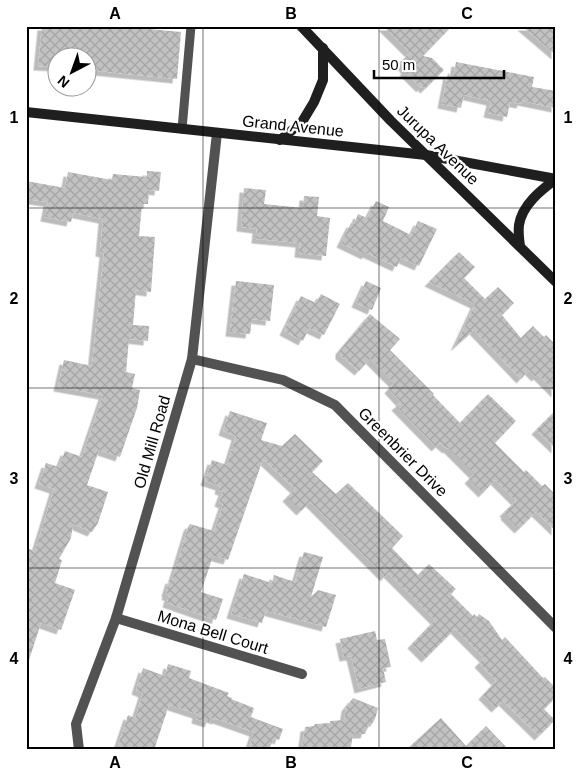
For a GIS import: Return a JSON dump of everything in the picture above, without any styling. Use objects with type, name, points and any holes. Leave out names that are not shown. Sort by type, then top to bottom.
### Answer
[{"type":"main road","name":"Jurupa Avenue","points":[[301,26],[391,121],[556,282]]},
{"type":"main road","points":[[280,140],[302,122],[314,102],[323,80],[323,48]]},
{"type":"main road","name":"Grand Avenue","points":[[26,112],[426,155],[556,179]]},
{"type":"main road","points":[[520,246],[519,224],[526,208],[539,192],[556,179]]},
{"type":"street","name":"Old Mill Road","points":[[79,750],[76,724],[116,618],[192,359],[217,133]]},
{"type":"street","name":"Greenbrier Drive","points":[[192,359],[283,380],[335,404],[556,628]]},
{"type":"street","name":"Mona Bell Court","points":[[116,618],[302,674]]},
{"type":"lane","points":[[182,129],[191,26]]},
{"type":"building","points":[[42,26],[118,26],[181,32],[177,79],[98,71],[98,48],[48,48],[48,66],[38,66]]},
{"type":"building","points":[[383,26],[452,26],[423,56],[432,58],[444,70],[425,89],[422,86],[421,88],[404,71],[406,70],[400,62],[410,53]]},
{"type":"building","points":[[522,26],[556,26],[556,55]]},
{"type":"building","points":[[456,62],[534,77],[532,87],[556,91],[556,108],[522,101],[521,104],[510,102],[507,117],[488,113],[491,101],[464,95],[461,108],[442,104],[448,73],[453,79]]},
{"type":"building","points":[[147,171],[161,172],[159,191],[149,190],[148,204],[142,204],[139,236],[155,237],[151,292],[136,290],[133,325],[149,326],[148,341],[129,339],[126,372],[135,374],[132,388],[140,390],[137,408],[120,457],[99,450],[87,485],[108,492],[98,523],[92,532],[73,524],[71,538],[59,559],[62,560],[55,583],[75,590],[61,630],[41,623],[29,660],[26,660],[26,557],[29,549],[35,551],[54,489],[39,484],[46,463],[59,467],[65,451],[82,457],[103,395],[58,387],[64,360],[92,366],[104,253],[100,252],[103,219],[73,213],[71,222],[45,217],[48,202],[26,199],[26,181],[65,188],[68,172],[112,180],[113,174],[147,177]]},
{"type":"building","points":[[244,188],[266,190],[264,204],[303,208],[304,196],[319,197],[317,216],[330,218],[326,256],[299,253],[300,243],[256,239],[257,229],[241,227]]},
{"type":"building","points":[[376,201],[389,207],[383,221],[411,235],[418,221],[437,229],[419,266],[401,258],[397,267],[341,243],[351,223],[354,224],[358,214],[367,218]]},
{"type":"building","points":[[459,252],[475,267],[464,278],[485,299],[498,287],[514,303],[502,315],[521,338],[533,326],[556,345],[556,393],[538,375],[536,377],[529,370],[521,379],[474,330],[455,347],[475,304],[429,282]]},
{"type":"building","points":[[236,281],[274,285],[270,321],[252,319],[250,334],[230,332]]},
{"type":"building","points":[[366,281],[381,288],[372,310],[356,303]]},
{"type":"building","points":[[321,294],[340,304],[324,335],[309,328],[303,341],[284,331],[301,296],[316,303]]},
{"type":"building","points":[[370,314],[400,339],[390,350],[460,423],[488,394],[516,421],[495,443],[524,472],[526,470],[542,486],[545,484],[556,495],[556,531],[536,512],[519,529],[504,512],[516,501],[495,480],[483,493],[469,479],[474,474],[448,448],[440,443],[436,447],[396,406],[401,402],[389,389],[394,383],[370,359],[359,371],[340,355],[340,350]]},
{"type":"building","points":[[556,410],[556,449],[536,430]]},
{"type":"building","points":[[230,411],[267,423],[261,440],[282,446],[295,434],[323,461],[312,472],[336,494],[348,483],[403,536],[392,548],[418,575],[429,564],[456,589],[451,594],[473,616],[474,614],[477,617],[479,614],[489,621],[502,640],[505,637],[543,678],[545,677],[556,688],[556,697],[544,709],[555,720],[539,736],[503,701],[496,708],[483,695],[496,681],[479,663],[484,658],[455,629],[426,658],[412,644],[435,620],[388,573],[385,577],[310,502],[301,511],[287,497],[295,489],[263,459],[228,560],[213,556],[201,592],[223,599],[216,620],[167,603],[169,596],[166,596],[166,592],[170,579],[172,580],[188,527],[190,524],[214,531],[223,504],[219,502],[223,491],[219,490],[220,486],[205,481],[212,460],[227,465],[236,436],[223,431]]},
{"type":"building","points":[[304,552],[323,557],[311,597],[318,590],[336,595],[326,627],[267,611],[262,623],[231,614],[244,574],[272,583],[274,575],[295,582]]},
{"type":"building","points":[[375,631],[377,640],[385,639],[391,667],[383,668],[386,682],[359,689],[351,656],[344,657],[340,639]]},
{"type":"building","points":[[168,664],[191,671],[189,678],[229,693],[227,696],[231,699],[254,708],[251,717],[283,729],[279,740],[274,738],[269,750],[248,750],[254,732],[217,719],[211,718],[209,723],[196,719],[197,714],[169,705],[154,750],[133,750],[118,745],[128,715],[135,718],[143,693],[136,690],[143,668],[165,676]]},
{"type":"building","points":[[353,698],[378,708],[375,719],[370,727],[368,726],[365,734],[353,734],[351,747],[302,749],[305,727],[344,720],[346,707]]},
{"type":"building","points":[[441,718],[466,746],[486,726],[509,750],[406,750]]}]
